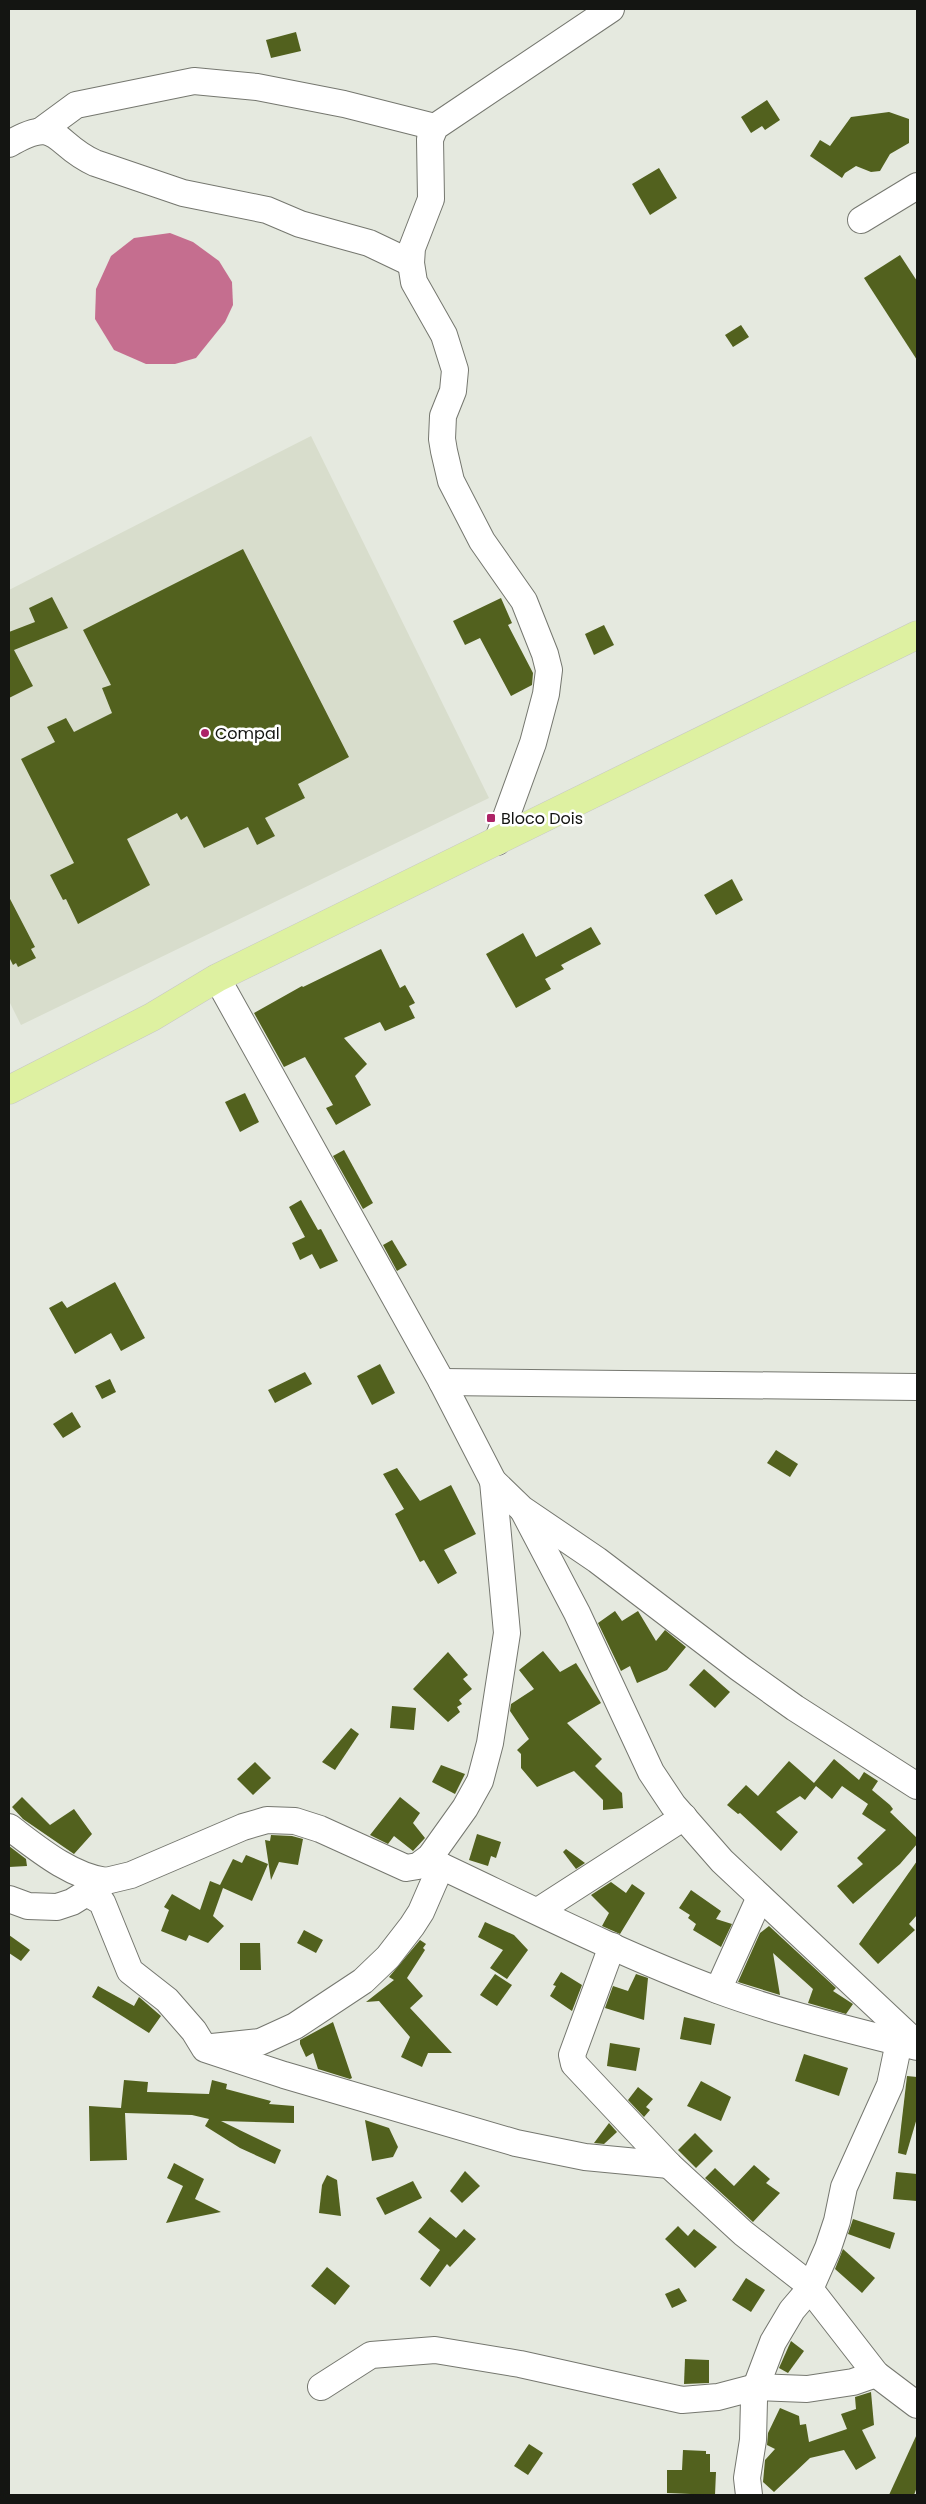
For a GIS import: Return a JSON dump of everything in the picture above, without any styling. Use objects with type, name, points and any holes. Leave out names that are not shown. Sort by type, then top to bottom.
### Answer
[{"type":"main road","points":[[9,1090],[152,1017],[217,978],[917,635]]},
{"type":"street","points":[[496,842],[532,743],[546,694],[548,670],[545,654],[524,601],[482,541],[452,480],[442,439],[443,416],[454,391],[455,370],[444,335],[414,282],[411,263],[412,248],[431,199],[429,147],[435,127],[611,9]]},
{"type":"street","points":[[9,144],[27,134],[42,130],[76,105],[194,81],[257,87],[344,104],[435,127]]},
{"type":"street","points":[[42,130],[52,133],[86,159],[183,194],[267,210],[300,224],[370,243],[411,263]]},
{"type":"street","points":[[861,220],[917,186]]},
{"type":"street","points":[[217,978],[442,1382],[493,1481],[522,1509],[597,1560],[795,1708],[917,1786]]},
{"type":"street","points":[[442,1382],[917,1387]]},
{"type":"street","points":[[205,2049],[221,2045],[260,2042],[295,2026],[363,1981],[388,1957],[421,1912],[436,1861],[480,1781],[490,1743],[506,1633],[493,1481]]},
{"type":"street","points":[[522,1509],[577,1613],[651,1772],[684,1817],[722,1860],[911,2044]]},
{"type":"street","points":[[538,1911],[684,1817]]},
{"type":"street","points":[[9,1900],[28,1906],[57,1907],[72,1902],[97,1887],[131,1876],[243,1827],[268,1820],[295,1821],[320,1829],[406,1868],[436,1861],[612,1946],[718,1990],[796,2015],[911,2044]]},
{"type":"street","points":[[9,1827],[74,1871],[90,1879],[97,1887],[130,1972],[167,2000],[194,2031],[205,2049],[284,2075],[516,2143],[585,2157],[669,2166]]},
{"type":"street","points":[[718,1990],[760,1897]]},
{"type":"street","points":[[612,1946],[572,2060],[669,2166],[744,2233],[802,2280],[876,2374],[917,2405]]},
{"type":"street","points":[[750,2495],[747,2478],[753,2440],[756,2387],[773,2342],[792,2310],[810,2289],[828,2248],[837,2221],[844,2187],[890,2084],[911,2044]]},
{"type":"street","points":[[321,2387],[371,2355],[435,2350],[520,2364],[682,2400],[718,2398],[756,2387],[807,2389],[854,2382],[876,2374]]},
{"type":"shaded area","points":[[170,233],[193,242],[219,261],[232,282],[233,305],[225,322],[196,358],[175,364],[146,364],[114,350],[95,319],[96,289],[111,256],[134,238]]},
{"type":"shaded area","points":[[311,436],[489,798],[21,1025],[9,1001],[9,590]]},
{"type":"building","points":[[296,32],[301,51],[271,58],[266,40]]},
{"type":"building","points":[[767,100],[780,120],[765,130],[762,126],[751,133],[741,117]]},
{"type":"building","points":[[889,112],[909,119],[909,143],[890,154],[880,171],[871,172],[856,166],[845,173],[842,178],[810,156],[820,140],[830,146],[851,117]]},
{"type":"building","points":[[659,168],[677,198],[650,215],[632,184]]},
{"type":"building","points":[[900,255],[917,281],[917,360],[864,278]]},
{"type":"building","points":[[741,325],[749,337],[733,347],[725,335]]},
{"type":"building","name":"Compal","points":[[243,549],[349,757],[298,784],[305,798],[265,818],[275,836],[257,845],[248,827],[204,848],[187,816],[181,820],[177,813],[127,839],[150,885],[78,924],[66,899],[63,900],[50,875],[74,863],[21,759],[55,742],[47,727],[66,718],[74,732],[112,713],[102,688],[111,685],[83,630]]},
{"type":"building","points":[[52,597],[68,628],[14,650],[33,686],[9,698],[9,632],[35,622],[29,608]]},
{"type":"building","points":[[501,598],[512,623],[508,625],[533,673],[532,685],[511,696],[480,638],[465,645],[453,621]]},
{"type":"building","points":[[604,625],[614,645],[594,655],[585,634]]},
{"type":"building","points":[[732,879],[743,900],[716,915],[704,895]]},
{"type":"building","points":[[9,897],[35,947],[31,949],[36,958],[18,967],[16,963],[13,965],[9,957]]},
{"type":"building","points":[[591,927],[601,944],[561,965],[564,969],[545,979],[551,989],[516,1008],[486,954],[523,933],[536,957]]},
{"type":"building","points":[[381,949],[400,988],[405,985],[415,1003],[409,1006],[415,1018],[385,1031],[380,1022],[344,1038],[367,1064],[355,1076],[371,1105],[336,1125],[326,1108],[333,1105],[305,1057],[284,1067],[254,1013],[302,986]]},
{"type":"building","points":[[245,1093],[259,1122],[240,1132],[225,1102]]},
{"type":"building","points":[[344,1150],[373,1203],[363,1209],[333,1156]]},
{"type":"building","points":[[301,1200],[318,1230],[321,1229],[338,1261],[320,1269],[312,1254],[300,1260],[292,1243],[305,1237],[289,1207]]},
{"type":"building","points":[[392,1240],[407,1265],[397,1271],[383,1245]]},
{"type":"building","points":[[115,1282],[145,1338],[121,1351],[111,1333],[75,1354],[49,1308],[62,1301],[67,1308]]},
{"type":"building","points":[[380,1364],[395,1393],[372,1405],[357,1376]]},
{"type":"building","points":[[305,1372],[312,1384],[275,1403],[268,1390]]},
{"type":"building","points":[[110,1379],[116,1392],[102,1399],[95,1386]]},
{"type":"building","points":[[72,1412],[81,1427],[63,1438],[53,1424]]},
{"type":"building","points":[[776,1450],[798,1464],[790,1477],[767,1463]]},
{"type":"building","points":[[397,1468],[420,1501],[451,1485],[476,1534],[444,1550],[457,1573],[438,1584],[424,1560],[420,1562],[395,1514],[404,1509],[383,1474]]},
{"type":"building","points":[[615,1611],[622,1621],[638,1611],[656,1641],[665,1630],[686,1647],[667,1670],[637,1683],[630,1666],[621,1671],[598,1623]]},
{"type":"building","points":[[543,1651],[560,1672],[576,1663],[601,1703],[567,1723],[602,1759],[595,1766],[622,1793],[623,1808],[603,1810],[603,1800],[574,1771],[537,1787],[521,1768],[521,1754],[517,1750],[529,1739],[510,1711],[511,1704],[534,1689],[519,1670]]},
{"type":"building","points":[[448,1652],[468,1675],[463,1679],[472,1689],[459,1700],[462,1704],[457,1707],[460,1712],[448,1722],[413,1689]]},
{"type":"building","points":[[704,1669],[730,1692],[715,1708],[689,1685]]},
{"type":"building","points":[[392,1706],[416,1708],[414,1730],[390,1728]]},
{"type":"building","points":[[351,1728],[359,1734],[335,1770],[322,1762]]},
{"type":"building","points":[[834,1759],[859,1780],[864,1772],[878,1781],[872,1790],[890,1805],[893,1809],[890,1812],[917,1838],[917,1844],[900,1864],[853,1904],[837,1886],[863,1864],[857,1858],[886,1830],[862,1814],[868,1804],[842,1786],[832,1799],[816,1786],[805,1800],[800,1796],[776,1812],[798,1832],[781,1851],[740,1813],[738,1814],[727,1805],[746,1785],[758,1796],[789,1761],[814,1783]]},
{"type":"building","points":[[255,1762],[271,1778],[253,1795],[237,1779]]},
{"type":"building","points":[[441,1765],[465,1774],[455,1794],[432,1782]]},
{"type":"building","points":[[22,1797],[50,1825],[74,1809],[92,1834],[74,1854],[23,1819],[12,1807]]},
{"type":"building","points":[[400,1797],[420,1813],[413,1823],[425,1838],[413,1851],[394,1836],[388,1844],[370,1835]]},
{"type":"building","points":[[477,1834],[501,1842],[496,1858],[491,1856],[488,1866],[469,1860]]},
{"type":"building","points":[[271,1835],[292,1836],[303,1839],[298,1865],[279,1862],[271,1880],[265,1840],[270,1841]]},
{"type":"building","points":[[9,1846],[26,1859],[27,1866],[9,1867]]},
{"type":"building","points":[[566,1849],[585,1863],[576,1869],[563,1852]]},
{"type":"building","points":[[246,1855],[268,1864],[252,1901],[223,1888],[213,1916],[224,1926],[208,1943],[189,1935],[186,1941],[161,1931],[169,1910],[164,1907],[172,1894],[200,1910],[210,1881],[220,1885],[233,1859],[242,1863]]},
{"type":"building","points":[[917,1861],[917,1915],[909,1924],[915,1930],[878,1964],[859,1944]]},
{"type":"building","points":[[611,1882],[626,1893],[632,1884],[645,1893],[620,1934],[602,1926],[609,1913],[591,1895]]},
{"type":"building","points":[[691,1890],[721,1911],[716,1919],[732,1924],[721,1947],[693,1930],[696,1924],[688,1918],[690,1915],[679,1908]]},
{"type":"building","points":[[485,1922],[514,1935],[528,1950],[507,1979],[490,1968],[503,1950],[478,1937]]},
{"type":"building","points":[[769,1926],[836,1988],[833,1991],[853,2004],[846,2014],[808,2003],[813,1989],[773,1953],[780,1995],[738,1982],[760,1933]]},
{"type":"building","points":[[304,1930],[323,1940],[316,1953],[297,1943]]},
{"type":"building","points":[[9,1935],[30,1950],[21,1961],[9,1953]]},
{"type":"building","points":[[420,1940],[426,1944],[423,1948],[425,1950],[407,1978],[423,1996],[410,2008],[452,2053],[428,2053],[422,2067],[401,2057],[410,2037],[379,2001],[366,2002],[394,1980],[389,1977]]},
{"type":"building","points":[[240,1943],[260,1943],[261,1970],[240,1970]]},
{"type":"building","points":[[561,1972],[582,1985],[572,2011],[550,1996],[556,1986],[553,1985]]},
{"type":"building","points":[[495,1974],[512,1985],[497,2006],[480,1995]]},
{"type":"building","points":[[636,1974],[648,1978],[644,2020],[605,2008],[613,1986],[628,1991]]},
{"type":"building","points":[[98,1986],[134,2006],[139,1997],[161,2016],[149,2033],[92,1997]]},
{"type":"building","points":[[684,2017],[715,2024],[711,2045],[680,2039]]},
{"type":"building","points":[[333,2022],[352,2078],[350,2079],[318,2069],[313,2053],[306,2057],[300,2044],[300,2040]]},
{"type":"building","points":[[610,2043],[640,2048],[636,2071],[607,2066]]},
{"type":"building","points":[[804,2054],[848,2068],[839,2096],[795,2081]]},
{"type":"building","points":[[907,2076],[917,2077],[917,2118],[906,2155],[898,2153]]},
{"type":"building","points":[[124,2080],[148,2082],[147,2092],[209,2094],[212,2080],[227,2084],[226,2089],[271,2101],[269,2104],[294,2106],[294,2123],[221,2121],[281,2150],[275,2164],[240,2148],[205,2126],[209,2119],[192,2115],[125,2113],[127,2160],[90,2161],[89,2106],[121,2108]]},
{"type":"building","points":[[701,2081],[731,2097],[721,2121],[687,2106]]},
{"type":"building","points":[[638,2087],[653,2099],[646,2107],[650,2110],[644,2117],[628,2100]]},
{"type":"building","points":[[365,2120],[389,2128],[398,2147],[393,2157],[372,2161]]},
{"type":"building","points":[[609,2123],[617,2132],[604,2144],[594,2143]]},
{"type":"building","points":[[695,2133],[713,2151],[696,2168],[678,2150]]},
{"type":"building","points":[[174,2163],[204,2179],[195,2199],[221,2212],[166,2223],[183,2186],[167,2178]]},
{"type":"building","points":[[754,2165],[770,2179],[766,2183],[780,2193],[753,2222],[705,2178],[715,2168],[734,2186]]},
{"type":"building","points":[[465,2171],[480,2186],[462,2203],[450,2191]]},
{"type":"building","points":[[896,2172],[917,2174],[917,2201],[893,2199]]},
{"type":"building","points":[[327,2175],[337,2180],[341,2216],[319,2213],[322,2185]]},
{"type":"building","points":[[413,2181],[422,2198],[385,2215],[376,2198]]},
{"type":"building","points":[[430,2217],[456,2238],[464,2229],[476,2239],[450,2267],[447,2264],[430,2287],[420,2279],[440,2250],[418,2232]]},
{"type":"building","points":[[853,2219],[895,2233],[890,2249],[848,2234]]},
{"type":"building","points":[[678,2226],[688,2236],[694,2229],[717,2247],[695,2268],[665,2239]]},
{"type":"building","points":[[843,2249],[875,2278],[862,2293],[835,2269]]},
{"type":"building","points":[[327,2267],[350,2286],[335,2305],[311,2286]]},
{"type":"building","points":[[746,2278],[765,2290],[751,2312],[732,2300]]},
{"type":"building","points":[[679,2288],[687,2301],[672,2308],[665,2294]]},
{"type":"building","points":[[791,2341],[804,2351],[788,2373],[779,2368]]},
{"type":"building","points":[[685,2359],[709,2360],[709,2383],[684,2384]]},
{"type":"building","points":[[871,2392],[874,2425],[862,2430],[876,2458],[856,2470],[844,2450],[810,2458],[774,2492],[763,2482],[765,2460],[775,2449],[767,2445],[768,2433],[780,2408],[799,2416],[800,2425],[806,2424],[809,2442],[847,2429],[841,2414],[856,2409],[855,2397]]},
{"type":"building","points":[[917,2434],[917,2487],[914,2495],[889,2495]]},
{"type":"building","points":[[529,2444],[543,2453],[528,2475],[514,2466]]},
{"type":"building","points":[[683,2450],[706,2451],[706,2454],[710,2454],[710,2472],[716,2472],[715,2495],[667,2493],[667,2470],[682,2470]]},
{"type":"place","name":"Compal","points":[[205,733]]},
{"type":"place","name":"Bloco Dois","points":[[491,818]]}]
